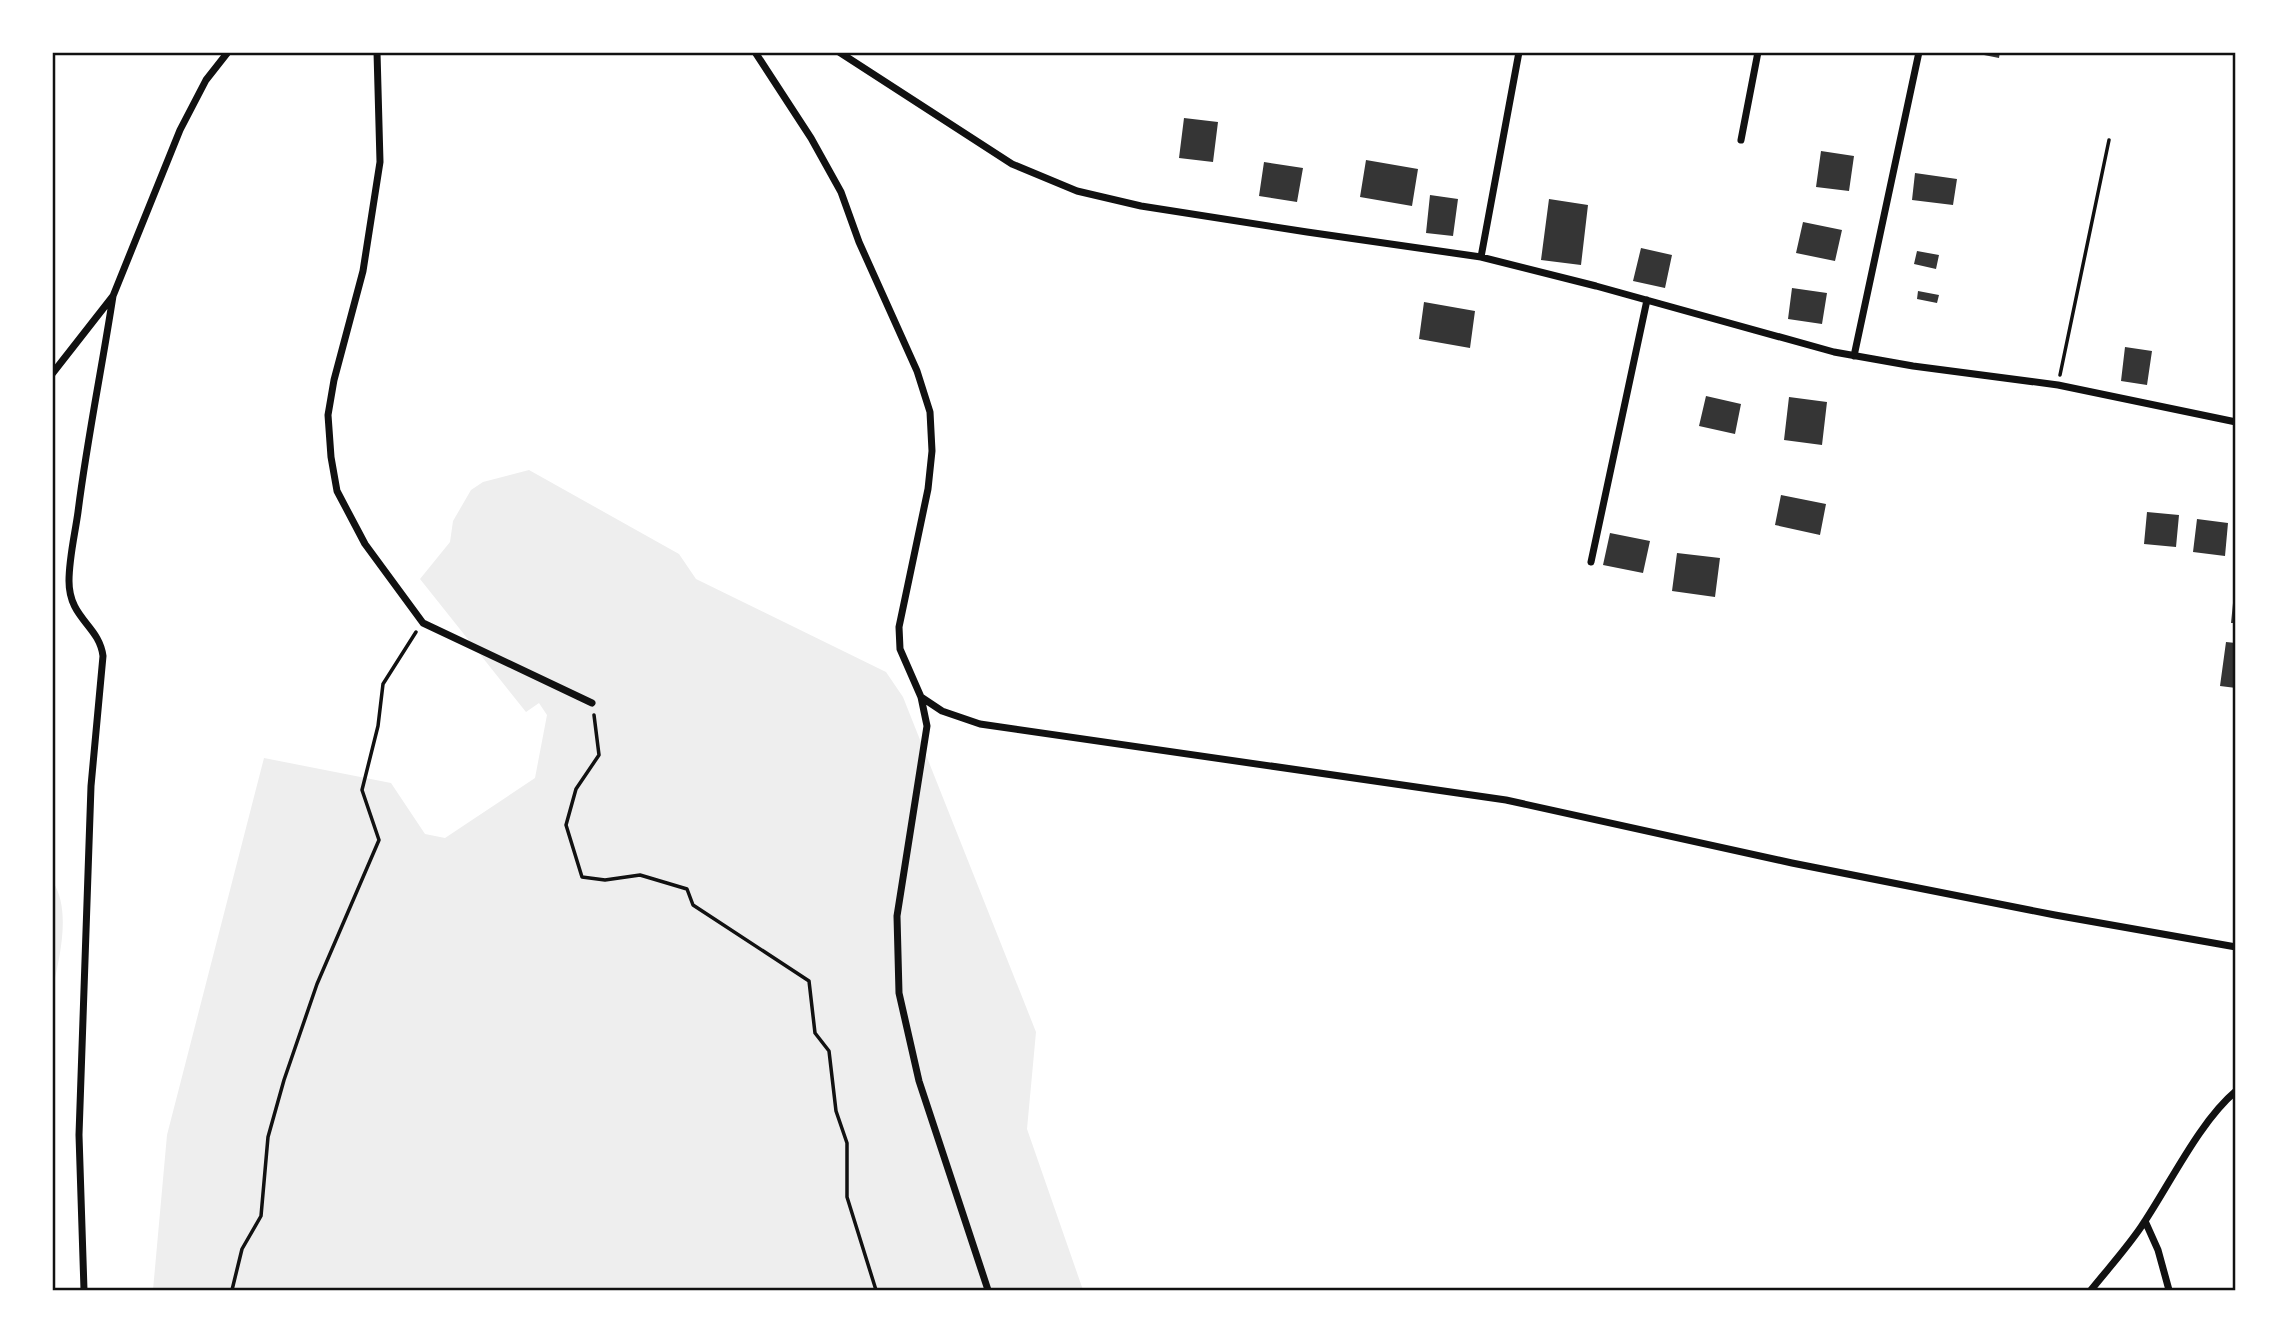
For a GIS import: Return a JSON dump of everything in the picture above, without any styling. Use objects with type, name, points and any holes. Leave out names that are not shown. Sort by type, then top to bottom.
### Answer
[{"type":"street","points":[[84,1290],[79,1135],[91,786],[103,679],[103,656],[102,644],[82,620],[71,600],[69,580],[84,464],[113,296],[180,130],[206,80],[228,52]]},
{"type":"street","points":[[377,52],[380,162],[363,271],[334,380],[328,415],[337,491],[365,544],[423,624],[592,702]]},
{"type":"street","points":[[755,52],[811,138],[841,192],[859,242],[917,371],[930,412],[932,451],[928,489],[899,627],[900,649],[921,697],[928,726],[897,916],[899,993],[919,1081],[988,1290]]},
{"type":"street","points":[[839,52],[1012,164],[1077,191],[1155,208],[1481,257],[1854,356],[2059,385],[2235,422]]},
{"type":"street","points":[[1481,257],[1519,52]]},
{"type":"street","points":[[1741,140],[1758,52]]},
{"type":"street","points":[[1854,356],[1919,52]]},
{"type":"street","points":[[52,374],[113,296]]},
{"type":"street","points":[[1591,562],[1647,300]]},
{"type":"street","points":[[921,697],[942,710],[980,724],[1506,800],[1793,863],[2055,915],[2235,947]]},
{"type":"street","points":[[2091,1290],[2145,1221],[2205,1126],[2235,1091]]},
{"type":"street","points":[[2145,1221],[2158,1250],[2169,1290]]},
{"type":"path","points":[[2059,385],[2109,140]]},
{"type":"path","points":[[232,1290],[242,1249],[261,1216],[268,1137],[284,1080],[317,984],[379,840],[362,790],[378,726],[383,684],[411,638],[423,624]]},
{"type":"path","points":[[592,702],[599,755],[576,789],[566,825],[582,877],[605,880],[640,875],[687,889],[693,905],[809,981],[815,1033],[828,1051],[836,1111],[847,1143],[847,1197],[876,1290]]},
{"type":"shaded area","points":[[529,470],[679,554],[696,579],[886,672],[903,697],[1036,1032],[1027,1129],[1083,1290],[153,1290],[167,1135],[264,758],[391,783],[425,834],[445,838],[535,778],[547,715],[539,703],[526,712],[420,579],[450,542],[453,521],[471,490],[483,482]]},
{"type":"shaded area","points":[[53,882],[62,906],[63,919],[61,948],[53,987]]},
{"type":"building","points":[[1969,52],[2000,52],[1999,58]]},
{"type":"building","points":[[1184,118],[1218,122],[1213,162],[1179,158]]},
{"type":"building","points":[[1821,151],[1854,156],[1849,191],[1816,187]]},
{"type":"building","points":[[1366,160],[1418,169],[1412,206],[1360,197]]},
{"type":"building","points":[[1264,162],[1303,168],[1297,202],[1259,196]]},
{"type":"building","points":[[1915,173],[1957,179],[1953,205],[1912,200]]},
{"type":"building","points":[[1430,195],[1458,199],[1453,236],[1426,233]]},
{"type":"building","points":[[1549,199],[1588,205],[1581,265],[1541,260]]},
{"type":"building","points":[[1803,222],[1842,230],[1835,261],[1796,253]]},
{"type":"building","points":[[1641,248],[1672,255],[1665,288],[1633,281]]},
{"type":"building","points":[[1917,251],[1939,255],[1936,269],[1914,264]]},
{"type":"building","points":[[1792,288],[1827,293],[1822,324],[1788,319]]},
{"type":"building","points":[[1918,291],[1939,295],[1937,303],[1917,299]]},
{"type":"building","points":[[1424,302],[1475,311],[1470,348],[1419,339]]},
{"type":"building","points":[[2125,347],[2152,351],[2147,385],[2121,381]]},
{"type":"building","points":[[1706,396],[1741,404],[1735,434],[1699,426]]},
{"type":"building","points":[[1789,397],[1827,402],[1822,445],[1784,440]]},
{"type":"building","points":[[1781,495],[1826,504],[1820,535],[1775,525]]},
{"type":"building","points":[[2147,512],[2179,515],[2176,547],[2144,544]]},
{"type":"building","points":[[2197,519],[2228,523],[2225,556],[2193,552]]},
{"type":"building","points":[[1610,533],[1650,541],[1643,573],[1603,565]]},
{"type":"building","points":[[1677,553],[1720,558],[1715,597],[1672,591]]},
{"type":"building","points":[[2234,593],[2236,623],[2231,623]]},
{"type":"building","points":[[2226,642],[2236,643],[2236,688],[2220,686]]}]
